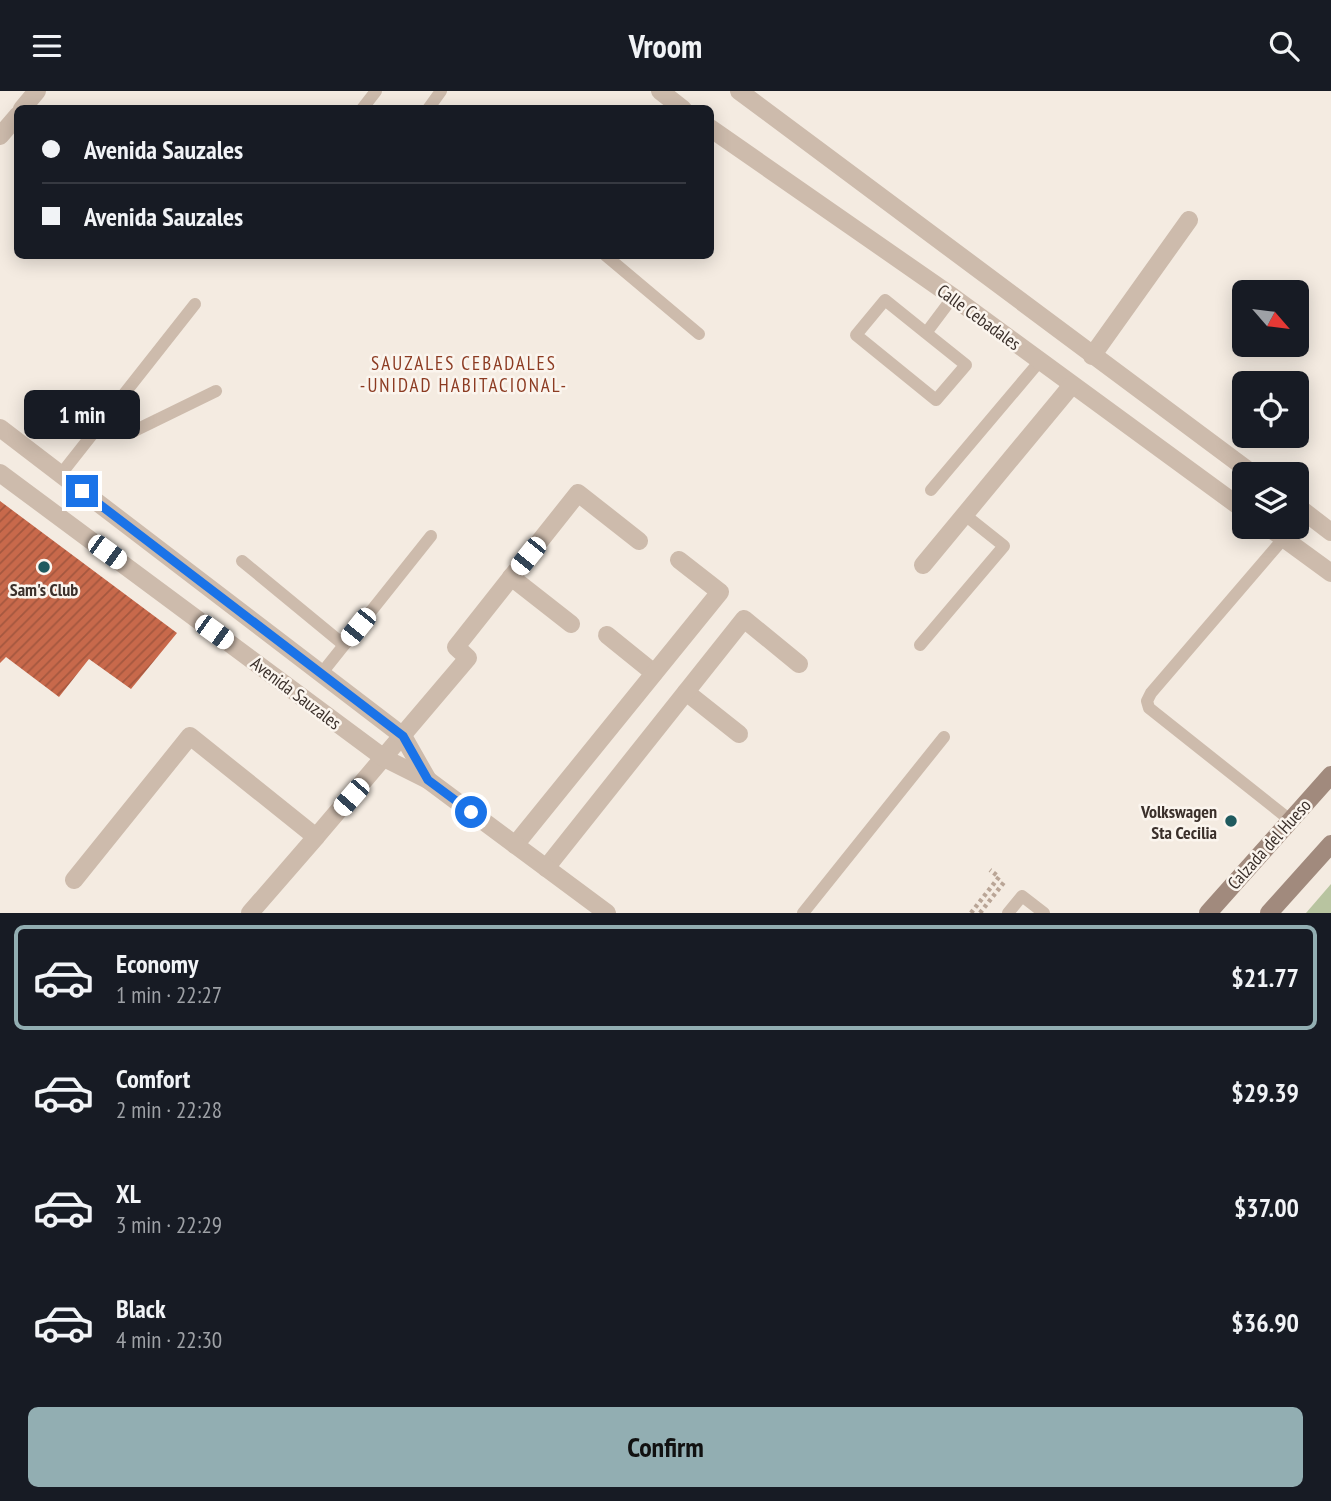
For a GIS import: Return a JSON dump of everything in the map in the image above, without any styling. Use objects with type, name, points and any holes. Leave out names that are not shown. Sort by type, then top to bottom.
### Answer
[{"type":"main road","name":"Calzada del Hueso","points":[[1208,913],[1331,775]]},
{"type":"main road","points":[[1269,913],[1331,844]]},
{"type":"street","points":[[26,105],[37,91]]},
{"type":"street","points":[[660,91],[678,105]]},
{"type":"street","points":[[739,91],[1237,462]]},
{"type":"street","points":[[0,136],[14,120]]},
{"type":"street","name":"Calle Cebadales","points":[[714,131],[953,297],[1232,501]]},
{"type":"street","points":[[1092,356],[1189,220]]},
{"type":"street","points":[[923,565],[1072,385]]},
{"type":"street","name":"Avenida Sauzales","points":[[0,428],[403,736],[428,780]]},
{"type":"street","name":"Avenida Sauzales","points":[[0,473],[384,758],[428,780],[607,913]]},
{"type":"street","points":[[250,913],[468,658],[456,647],[578,493],[639,541]]},
{"type":"street","points":[[1309,515],[1331,532]]},
{"type":"street","points":[[1285,539],[1331,573]]},
{"type":"street","points":[[515,845],[720,592],[679,560]]},
{"type":"street","points":[[511,577],[571,624]]},
{"type":"street","points":[[546,868],[744,619],[799,664]]},
{"type":"street","points":[[607,635],[654,673]]},
{"type":"street","points":[[686,692],[739,734]]},
{"type":"street","points":[[74,880],[190,736],[316,837]]},
{"type":"lane","points":[[365,105],[376,91]]},
{"type":"lane","points":[[610,259],[699,334]]},
{"type":"lane","points":[[926,333],[953,297]]},
{"type":"lane","points":[[885,300],[926,333],[966,365],[936,400],[856,335],[885,300]]},
{"type":"lane","points":[[61,474],[195,305]]},
{"type":"lane","points":[[931,490],[1040,361]]},
{"type":"lane","points":[[108,414],[130,433],[216,391]]},
{"type":"lane","points":[[920,645],[1004,546],[965,515]]},
{"type":"lane","points":[[321,674],[431,536]]},
{"type":"lane","points":[[1283,539],[1147,701],[1149,708],[1290,820]]},
{"type":"lane","points":[[242,561],[344,645]]},
{"type":"lane","points":[[803,913],[944,737]]},
{"type":"lane","points":[[1008,913],[1022,896],[1044,913]]},
{"type":"path","points":[[990,870],[1010,886]]},
{"type":"path","points":[[971,913],[999,877]]},
{"type":"path","points":[[980,913],[1005,881]]},
{"type":"green space","points":[[1331,884],[1331,913],[1306,913]]},
{"type":"building","name":"Sam's Club","points":[[0,501],[177,633],[131,689],[89,659],[59,697],[6,657],[0,663]]},
{"type":"place","name":"Sam's Club","points":[[44,567]]},
{"type":"place","name":"Volkswagen Sta Cecilia","points":[[1231,821]]},
{"type":"district","name":"SAUZALES CEBADALES -UNIDAD HABITACIONAL-","points":[[464,374]]},
{"type":"route","points":[[82,491],[403,736],[428,780],[471,812]]}]
